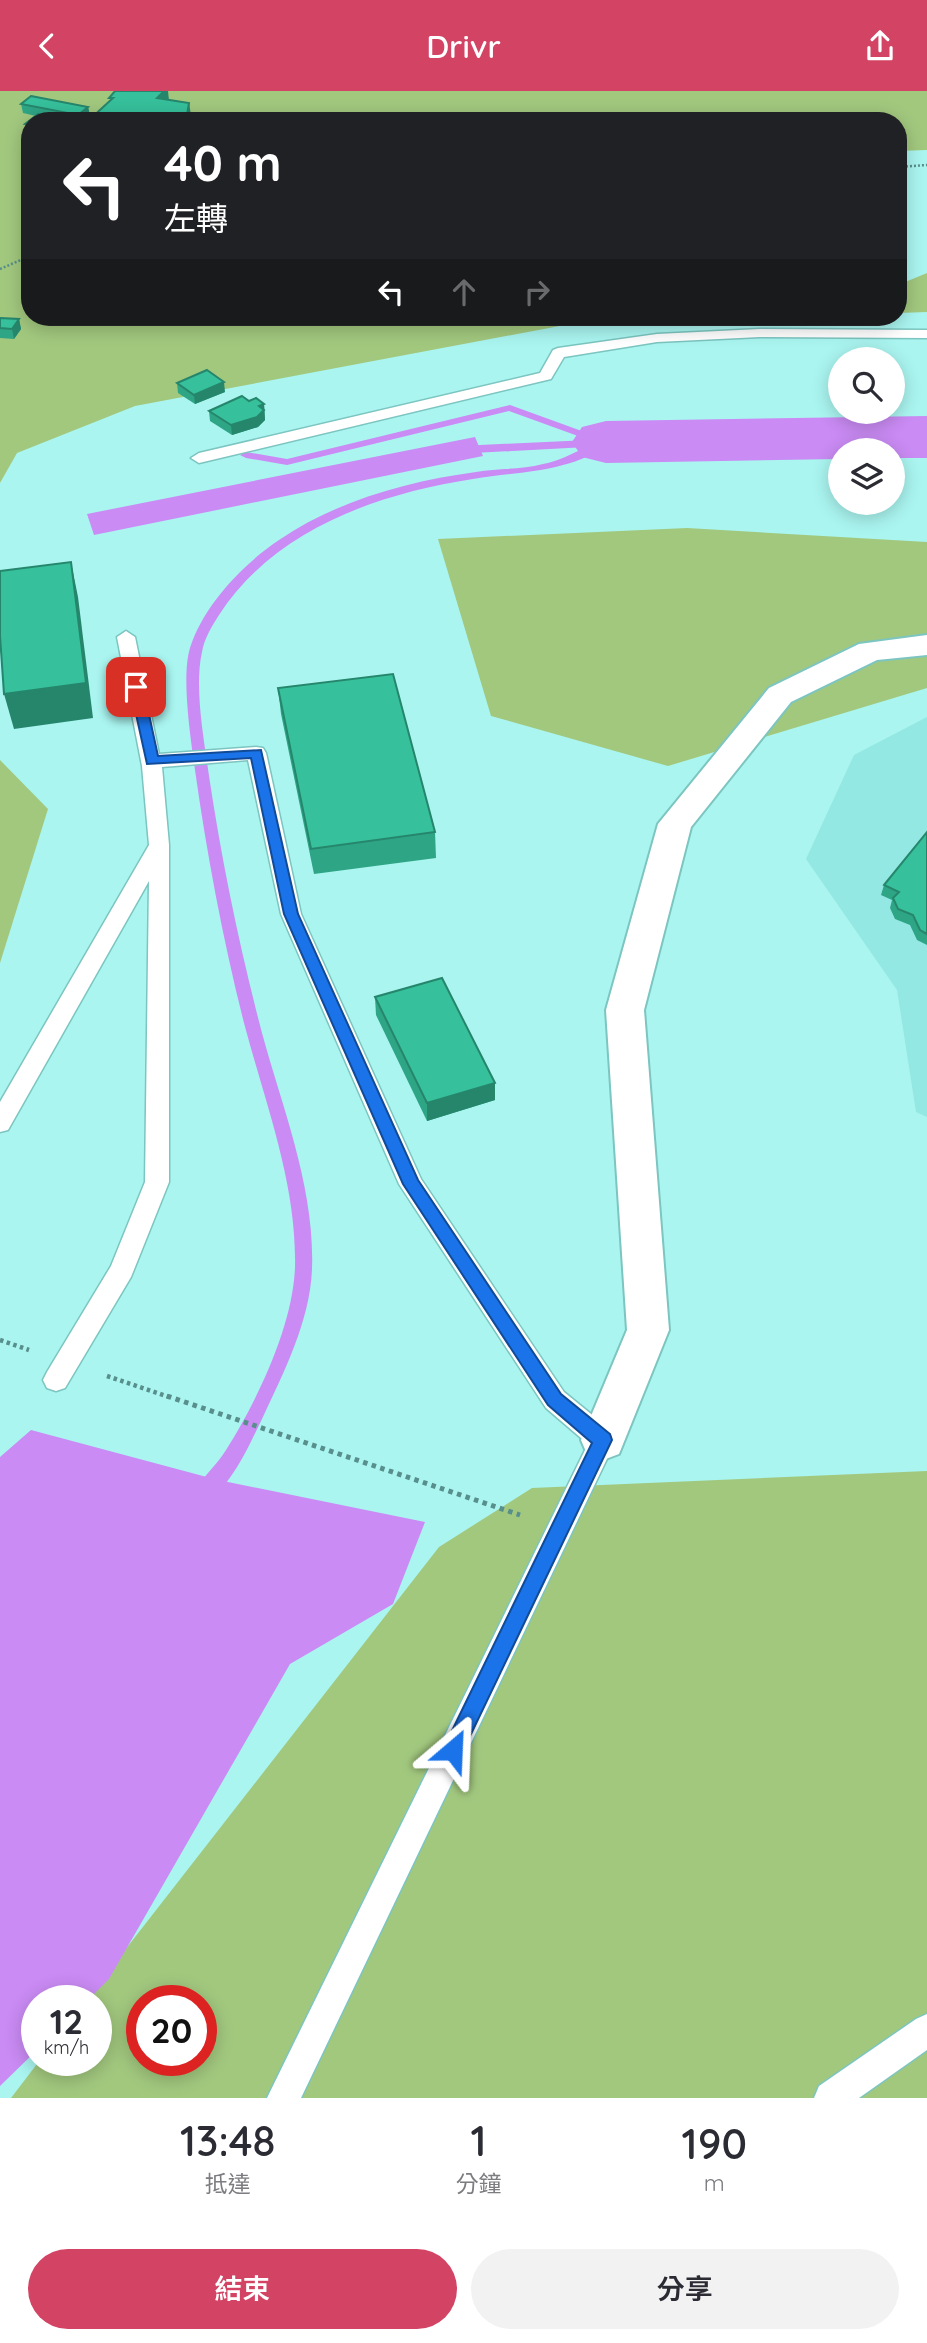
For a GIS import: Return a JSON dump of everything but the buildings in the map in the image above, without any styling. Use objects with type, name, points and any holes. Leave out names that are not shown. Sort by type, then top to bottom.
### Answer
[{"type":"street","points":[[603,1440],[648,1331],[625,1010],[675,824],[780,695],[870,650],[927,645]]},
{"type":"lane","points":[[199,458],[546,376],[558,353],[670,337],[760,333],[927,334]]},
{"type":"lane","points":[[56,1380],[122,1270],[157,1182],[158,806],[152,761],[126,637]]},
{"type":"lane","points":[[152,761],[256,753],[291,914],[411,1184],[555,1400],[603,1440],[284,2098]]},
{"type":"lane","points":[[0,1123],[159,845]]},
{"type":"lane","points":[[831,2098],[927,2030]]},
{"type":"path","points":[[907,167],[927,166]]},
{"type":"path","points":[[0,269],[21,260]]},
{"type":"path","points":[[0,1340],[40,1353]]},
{"type":"path","points":[[106,1376],[517,1515]]},
{"type":"shaded area","points":[[475,437],[483,456],[94,535],[87,514]]},
{"type":"shaded area","points":[[927,717],[927,1117],[916,1112],[897,990],[806,859],[854,755]]},
{"type":"shaded area","points":[[31,1430],[218,1480],[425,1522],[393,1604],[290,1664],[109,1979],[103,1985],[21,1985],[21,2066],[0,2086],[0,1457]]},
{"type":"green space","points":[[0,91],[927,91],[927,150],[907,151],[907,112],[21,112],[21,326],[560,326],[135,406],[17,453],[0,483]]},
{"type":"green space","points":[[927,273],[927,312],[907,313],[907,281]]},
{"type":"green space","points":[[687,528],[927,542],[927,688],[668,766],[491,716],[438,539]]},
{"type":"green space","points":[[0,760],[48,809],[0,963]]},
{"type":"green space","points":[[927,1471],[927,2098],[11,2098],[28,2076],[112,2076],[112,1985],[98,1985],[439,1547],[532,1488]]},
{"type":"waterway","points":[[246,455],[287,462],[510,408],[597,439]]},
{"type":"waterway","points":[[606,442],[927,437]]},
{"type":"waterway","points":[[203,1493],[235,1453],[280,1360],[298,1304],[303,1272],[303,1244],[291,1163],[251,1021],[218,871],[196,718],[196,648],[211,618],[244,576],[282,543],[326,518],[375,499],[425,485],[475,475],[543,468],[606,442]]},
{"type":"waterway","points":[[459,452],[480,448],[593,443]]},
{"type":"route","points":[[136,687],[152,761],[256,753],[291,914],[411,1184],[555,1400],[603,1440],[453,1750]]}]
